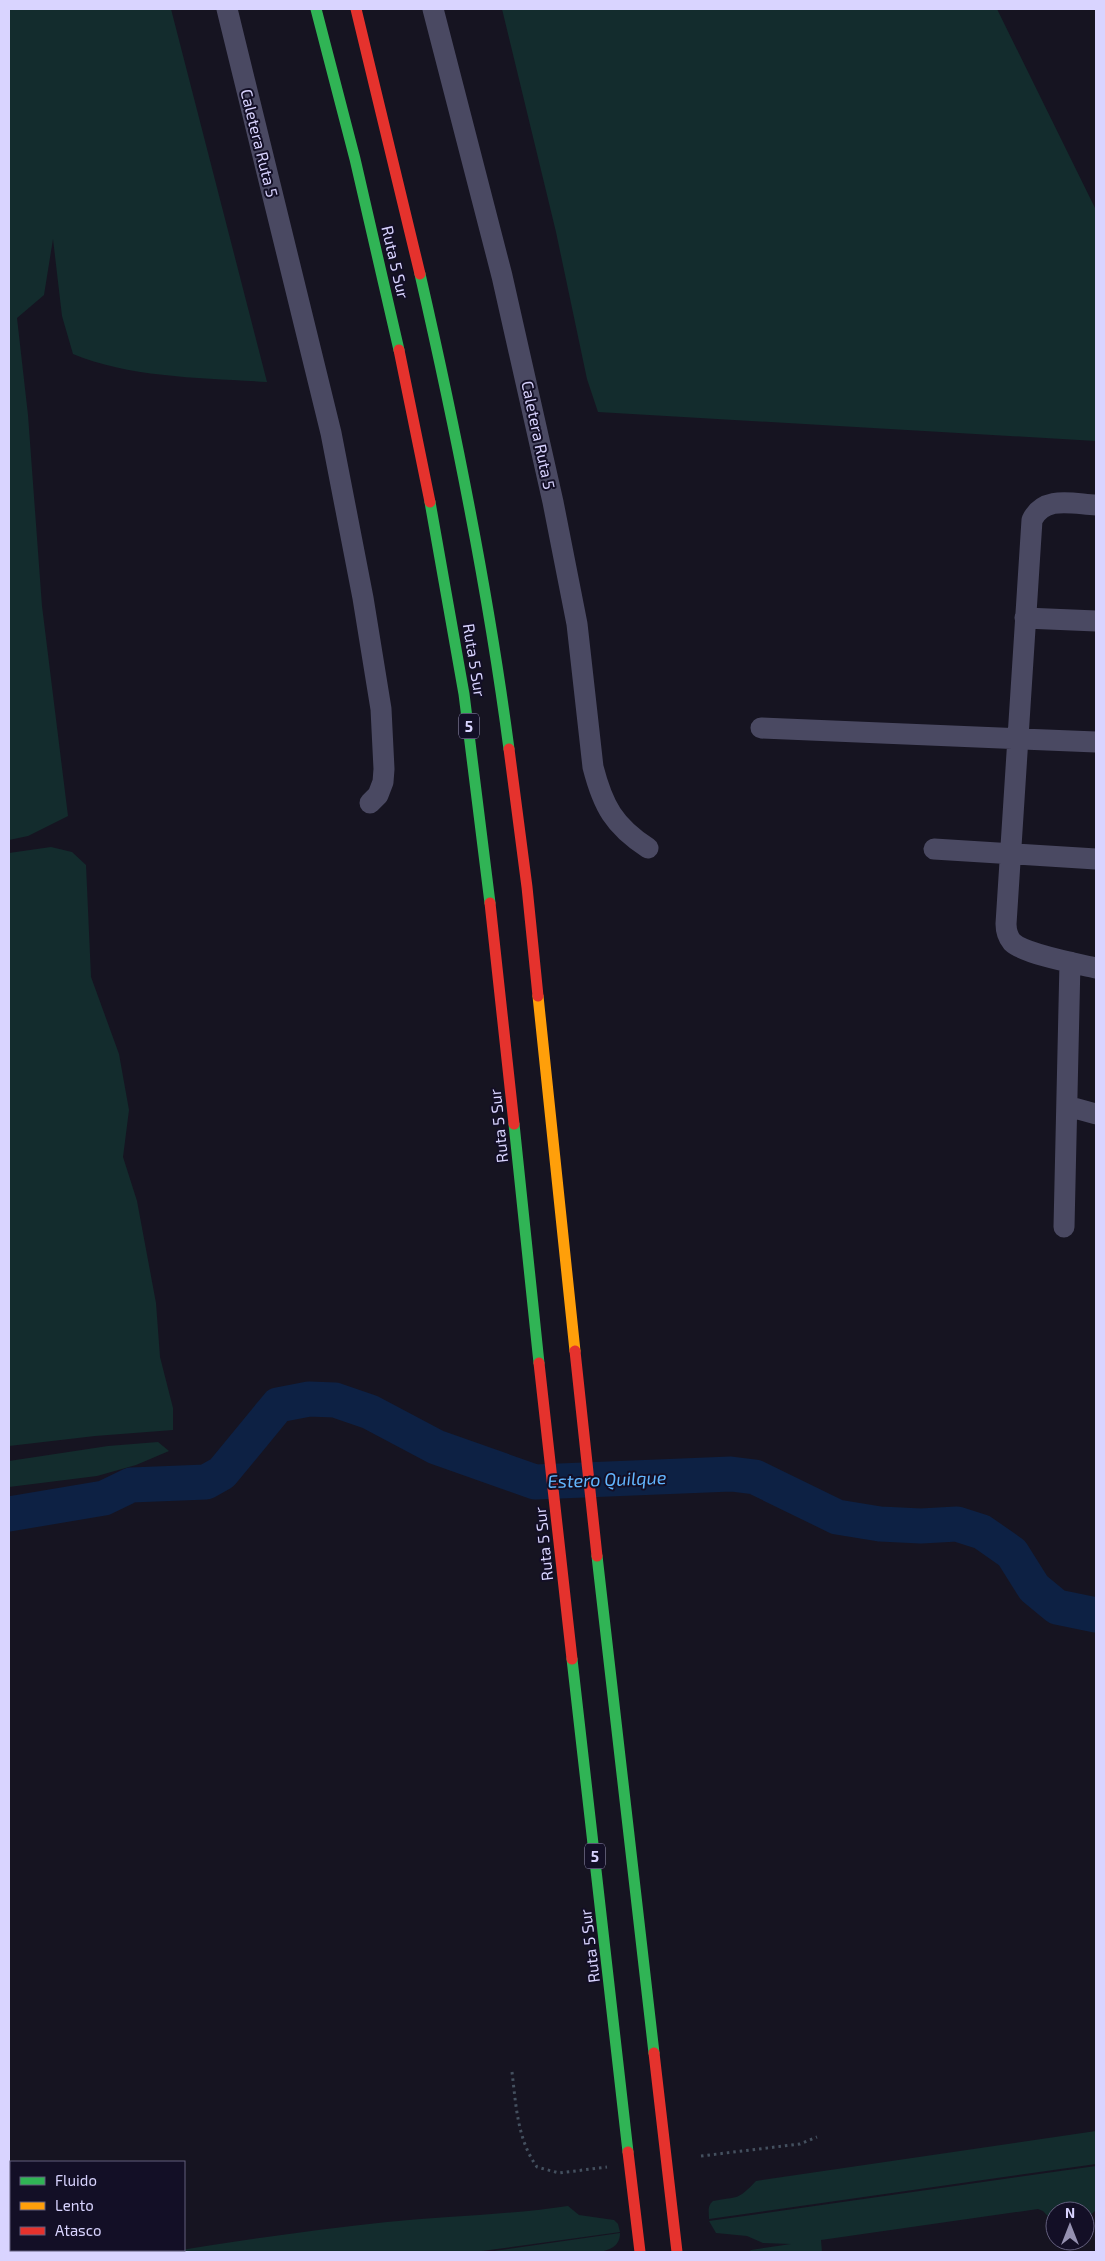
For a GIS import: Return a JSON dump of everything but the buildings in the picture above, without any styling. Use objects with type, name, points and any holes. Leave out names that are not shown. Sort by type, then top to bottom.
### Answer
[{"type":"highway","name":"Ruta 5 Sur","points":[[316,9],[355,159],[395,331],[427,484],[461,675],[495,938],[554,1505],[640,2252]]},
{"type":"highway","name":"Ruta 5 Sur","points":[[356,9],[426,297],[465,486],[494,649],[527,887],[586,1451],[677,2251]]},
{"type":"street","name":"Caletera Ruta 5","points":[[227,9],[331,433],[364,607],[381,709],[384,769],[383,782],[378,794],[370,803]]},
{"type":"street","name":"Caletera Ruta 5","points":[[433,9],[502,276],[553,502],[577,624],[593,767],[598,788],[605,806],[619,825],[648,848]]},
{"type":"street","points":[[1096,505],[1053,503],[1040,508],[1035,514],[1031,528],[1006,924],[1008,937],[1017,946],[1096,968]]},
{"type":"street","points":[[1025,618],[1096,621]]},
{"type":"street","points":[[761,728],[1096,742]]},
{"type":"street","points":[[934,850],[1096,859]]},
{"type":"street","points":[[1064,1227],[1070,962]]},
{"type":"street","points":[[1067,1106],[1096,1114]]},
{"type":"path","points":[[512,2072],[522,2137],[528,2155],[537,2167],[558,2173],[611,2167]]},
{"type":"path","points":[[701,2156],[800,2144],[817,2137]]},
{"type":"green space","points":[[9,9],[171,9],[267,382],[168,376],[119,368],[73,354],[62,316],[53,239],[44,295],[17,318],[28,415],[42,606],[68,816],[28,836],[9,840]]},
{"type":"green space","points":[[502,9],[997,9],[1096,210],[1096,441],[598,412],[587,379],[556,232]]},
{"type":"green space","points":[[51,847],[72,852],[86,865],[91,977],[119,1054],[129,1110],[123,1157],[137,1201],[156,1303],[160,1357],[173,1408],[173,1430],[95,1436],[9,1446],[9,853]]},
{"type":"green space","points":[[158,1442],[169,1451],[136,1465],[97,1476],[9,1487],[9,1461],[108,1446]]},
{"type":"green space","points":[[1096,2131],[1096,2164],[709,2219],[709,2207],[713,2201],[737,2197],[756,2181]]},
{"type":"green space","points":[[1096,2166],[1095,2211],[1095,2201],[1045,2201],[1045,2213],[1038,2209],[821,2240],[822,2252],[748,2252],[791,2244],[763,2243],[747,2236],[716,2233],[709,2221]]},
{"type":"green space","points":[[568,2206],[579,2215],[614,2220],[618,2224],[620,2232],[475,2252],[169,2252],[185,2251],[185,2249],[250,2239],[360,2225]]},
{"type":"green space","points":[[620,2233],[617,2244],[601,2252],[487,2252]]},
{"type":"waterway","name":"Estero Quilque","points":[[9,1514],[104,1498],[131,1485],[206,1482],[222,1473],[278,1405],[309,1399],[335,1400],[370,1412],[436,1447],[535,1482],[731,1474],[755,1477],[837,1517],[880,1524],[921,1526],[957,1524],[982,1532],[1012,1553],[1034,1588],[1057,1607],[1096,1615]]},
{"type":"traffic: fast","points":[[316,9],[355,159],[399,350]]},
{"type":"traffic: fast","points":[[420,274],[470,510],[501,689],[509,749]]},
{"type":"traffic: fast","points":[[430,502],[464,694],[490,903]]},
{"type":"traffic: fast","points":[[514,1124],[539,1363]]},
{"type":"traffic: fast","points":[[597,1556],[654,2053]]},
{"type":"traffic: fast","points":[[572,1659],[628,2152]]},
{"type":"traffic: slow","points":[[538,996],[575,1351]]},
{"type":"traffic: jam","points":[[356,9],[420,274]]},
{"type":"traffic: jam","points":[[399,350],[430,502]]},
{"type":"traffic: jam","points":[[509,749],[527,887],[538,996]]},
{"type":"traffic: jam","points":[[490,903],[514,1124]]},
{"type":"traffic: jam","points":[[575,1351],[597,1556]]},
{"type":"traffic: jam","points":[[539,1363],[572,1659]]},
{"type":"traffic: jam","points":[[654,2053],[677,2252]]},
{"type":"traffic: jam","points":[[628,2152],[640,2252]]}]
